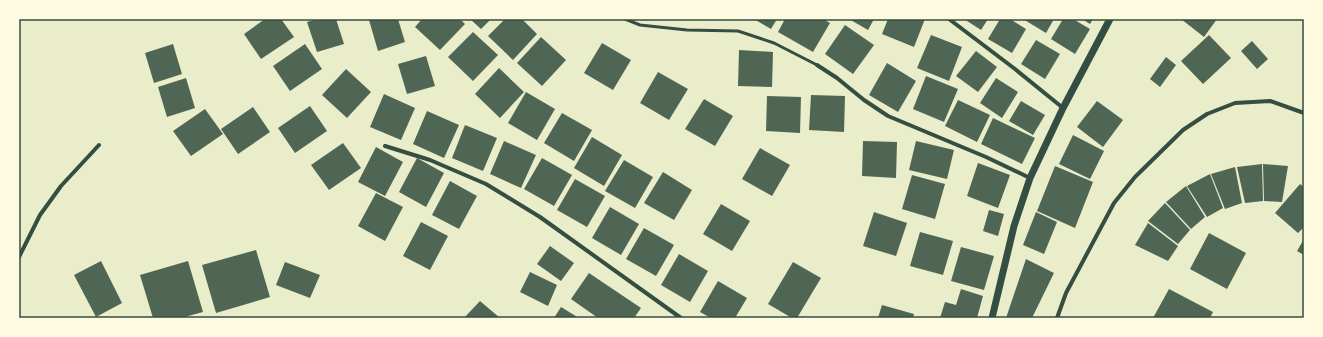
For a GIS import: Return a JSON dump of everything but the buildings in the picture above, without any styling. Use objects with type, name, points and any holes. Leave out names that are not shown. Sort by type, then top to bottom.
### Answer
[{"type":"street","points":[[949,19],[1015,69],[1063,108]]},
{"type":"street","points":[[992,318],[1014,226],[1030,178],[1063,108],[1110,19]]},
{"type":"street","points":[[817,65],[888,116],[986,157],[1030,178]]},
{"type":"street","points":[[1057,318],[1066,294],[1114,203],[1135,177],[1183,130],[1207,114],[1235,103],[1270,101],[1304,113]]},
{"type":"street","points":[[19,257],[40,215],[61,186],[100,145]]},
{"type":"street","points":[[385,146],[430,160],[486,184],[540,217],[681,318]]},
{"type":"lane","points":[[625,19],[640,25],[687,30],[738,31],[774,43],[817,65]]}]
